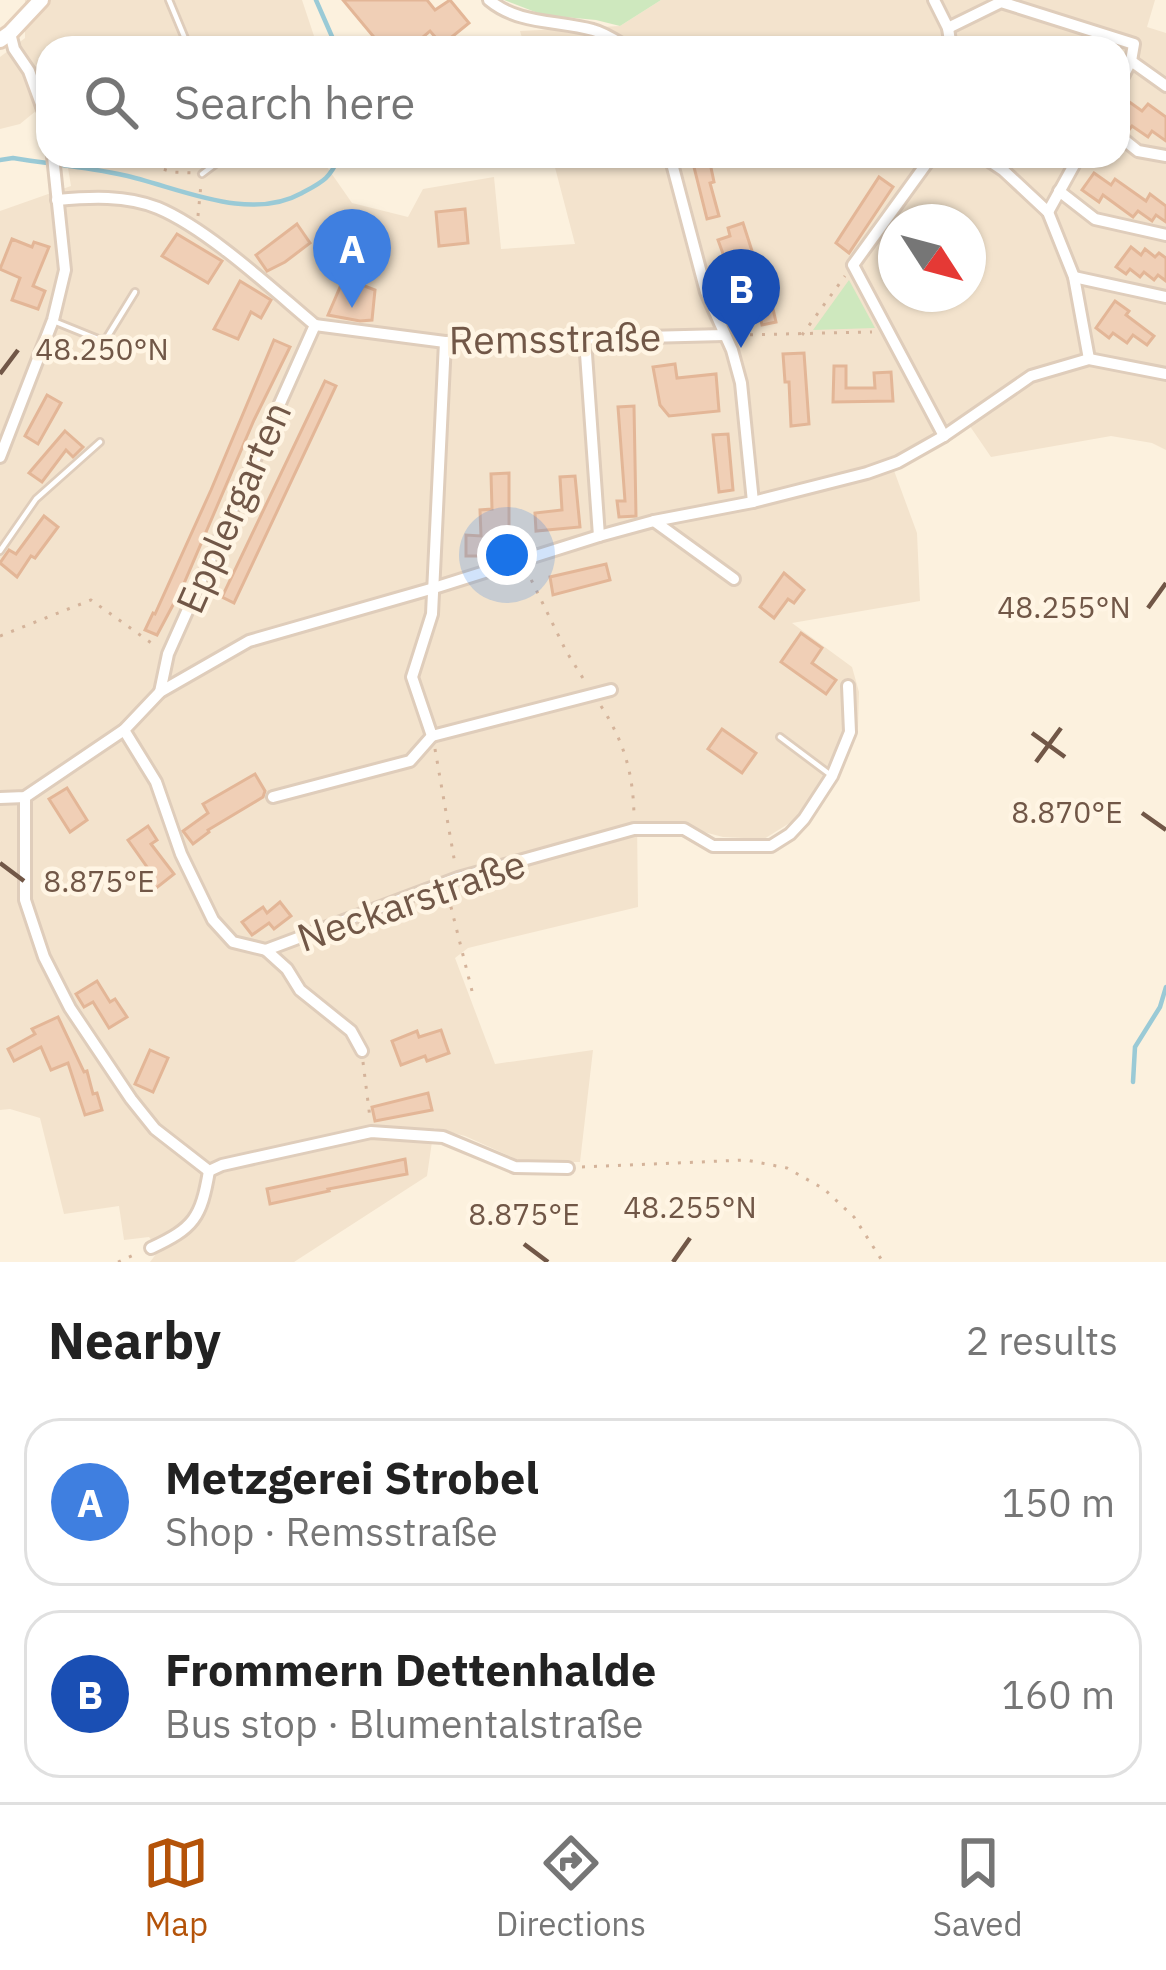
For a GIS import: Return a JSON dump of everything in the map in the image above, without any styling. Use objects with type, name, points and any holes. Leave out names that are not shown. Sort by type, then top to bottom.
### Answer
[{"type":"main road","points":[[5,37],[41,0]]},
{"type":"street","points":[[489,0],[539,23],[596,30],[607,36]]},
{"type":"street","points":[[934,0],[949,36]]},
{"type":"street","points":[[948,28],[1001,2],[1109,36]]},
{"type":"street","points":[[5,37],[29,71],[36,90]]},
{"type":"street","points":[[1130,42],[1135,44],[1131,61],[1166,86]]},
{"type":"street","points":[[1130,145],[1166,156]]},
{"type":"street","points":[[0,457],[53,320],[65,271],[54,168]]},
{"type":"street","points":[[675,168],[706,292],[741,383],[753,502]]},
{"type":"street","points":[[923,168],[853,265],[944,436]]},
{"type":"street","points":[[1000,168],[1048,212],[1074,277],[1089,359]]},
{"type":"street","points":[[1048,212],[1072,168]]},
{"type":"street","points":[[1059,191],[1095,219],[1166,235]]},
{"type":"street","points":[[56,194],[102,196],[157,207],[195,230],[315,325]]},
{"type":"street","points":[[1074,277],[1166,297]]},
{"type":"street","name":"Remsstraße","points":[[315,325],[445,341],[724,335]]},
{"type":"street","name":"Epplergarten","points":[[160,692],[168,655],[315,325]]},
{"type":"street","points":[[585,340],[599,536]]},
{"type":"street","points":[[432,736],[412,677],[432,614],[445,341]]},
{"type":"street","points":[[0,797],[25,797],[124,730],[160,692],[249,641],[654,521],[868,473],[944,436],[1030,376],[1089,359],[1166,374]]},
{"type":"street","points":[[654,521],[734,579]]},
{"type":"street","name":"Neckarstraße","points":[[124,730],[156,782],[181,854],[213,920],[232,942],[266,950],[458,878],[634,829],[684,829],[713,846],[771,846],[804,820],[832,776],[850,732],[848,686]]},
{"type":"street","points":[[273,797],[410,761],[432,736],[610,690]]},
{"type":"street","points":[[25,797],[25,899],[44,957],[70,1008],[131,1100],[155,1129],[209,1171]]},
{"type":"street","points":[[266,950],[287,968],[301,990],[351,1031],[362,1051]]},
{"type":"street","points":[[209,1171],[371,1132],[442,1138],[515,1167],[568,1168]]},
{"type":"street","points":[[151,1248],[193,1223],[209,1171]]},
{"type":"lane","points":[[169,0],[184,36]]},
{"type":"lane","points":[[202,174],[210,168]]},
{"type":"lane","points":[[53,320],[106,339],[135,292]]},
{"type":"lane","points":[[0,551],[36,499],[100,442]]},
{"type":"lane","points":[[780,737],[832,776]]},
{"type":"path","points":[[160,168],[202,174]]},
{"type":"path","points":[[199,211],[201,187]]},
{"type":"path","points":[[802,335],[853,265]]},
{"type":"path","points":[[724,335],[886,331]]},
{"type":"path","points":[[522,560],[566,651],[616,730],[633,781],[634,829]]},
{"type":"path","points":[[0,636],[91,600],[168,655]]},
{"type":"path","points":[[432,736],[458,878],[448,896],[472,991]]},
{"type":"path","points":[[362,1051],[371,1132]]},
{"type":"path","points":[[568,1168],[746,1160],[787,1168],[824,1189],[854,1216],[883,1262]]},
{"type":"path","points":[[118,1262],[151,1248]]},
{"type":"shaded area","points":[[25,0],[302,0],[314,36],[36,36],[36,111],[20,124],[0,129],[0,57],[25,38]]},
{"type":"shaded area","points":[[661,0],[1155,0],[1147,27],[1166,33],[1166,450],[1111,436],[991,457],[963,416],[906,452],[889,457],[917,533],[920,601],[792,623],[852,667],[859,692],[858,727],[796,819],[764,839],[637,822],[638,907],[468,948],[455,958],[495,1064],[593,1050],[580,1162],[523,1162],[434,1128],[427,1176],[294,1262],[150,1262],[159,1250],[149,1237],[124,1240],[119,1206],[64,1214],[40,1118],[0,1110],[0,211],[71,186],[68,168],[328,168],[352,203],[408,217],[423,189],[494,177],[501,249],[575,244],[555,168],[1130,168],[1130,36],[521,36],[520,31],[620,26]]},
{"type":"green space","points":[[504,0],[661,0],[620,26],[543,15]]},
{"type":"green space","points":[[849,280],[875,328],[813,330]]},
{"type":"building","points":[[343,0],[427,0],[435,10],[450,0],[469,23],[453,36],[434,36],[430,31],[424,36],[373,36]]},
{"type":"building","points":[[1130,102],[1142,111],[1148,104],[1166,117],[1166,141],[1152,131],[1148,137],[1132,126]]},
{"type":"building","points":[[694,168],[711,168],[719,216],[707,219]]},
{"type":"building","points":[[1094,173],[1111,185],[1115,179],[1146,201],[1150,194],[1166,206],[1166,222],[1156,215],[1152,221],[1138,211],[1133,217],[1103,195],[1099,202],[1082,190]]},
{"type":"building","points":[[879,177],[893,187],[849,253],[836,243]]},
{"type":"building","points":[[465,209],[468,243],[439,246],[436,212]]},
{"type":"building","points":[[743,223],[753,254],[726,262],[718,240],[730,236],[728,228]]},
{"type":"building","points":[[297,224],[310,243],[267,271],[256,255]]},
{"type":"building","points":[[177,234],[222,261],[208,283],[162,256]]},
{"type":"building","points":[[12,239],[49,247],[33,286],[45,291],[38,309],[12,300],[20,278],[0,269]]},
{"type":"building","points":[[1131,247],[1141,255],[1145,249],[1166,258],[1166,281],[1158,275],[1154,280],[1144,272],[1140,277],[1130,269],[1126,274],[1116,267]]},
{"type":"building","points":[[344,278],[375,290],[372,320],[328,315]]},
{"type":"building","points":[[240,281],[271,300],[261,318],[251,312],[238,339],[214,329]]},
{"type":"building","points":[[768,287],[776,322],[762,325],[760,316],[741,320],[737,302],[757,297],[755,290]]},
{"type":"building","points":[[1115,301],[1154,336],[1147,345],[1133,335],[1127,343],[1113,333],[1109,338],[1096,328]]},
{"type":"building","points":[[274,340],[290,347],[182,588],[157,635],[145,630],[211,490]]},
{"type":"building","points":[[804,353],[809,424],[791,426],[783,354]]},
{"type":"building","points":[[675,364],[677,378],[716,374],[719,411],[669,416],[660,405],[653,367]]},
{"type":"building","points":[[834,366],[846,366],[846,388],[875,388],[874,373],[891,372],[893,401],[833,402]]},
{"type":"building","points":[[325,381],[336,386],[234,603],[222,597]]},
{"type":"building","points":[[47,395],[61,403],[38,444],[25,436]]},
{"type":"building","points":[[634,406],[636,516],[619,517],[617,501],[625,501],[618,407]]},
{"type":"building","points":[[65,431],[83,447],[73,457],[66,450],[42,482],[29,473]]},
{"type":"building","points":[[728,434],[733,490],[719,492],[713,435]]},
{"type":"building","points":[[509,473],[509,538],[488,539],[487,556],[466,556],[466,535],[481,536],[480,510],[492,509],[491,474]]},
{"type":"building","points":[[575,476],[580,527],[536,531],[535,513],[562,510],[560,477]]},
{"type":"building","points":[[44,516],[58,527],[17,577],[0,563],[9,550],[16,554]]},
{"type":"building","points":[[606,564],[610,580],[553,595],[550,577]]},
{"type":"building","points":[[784,573],[804,590],[794,603],[788,599],[774,618],[760,607]]},
{"type":"building","points":[[801,633],[822,648],[812,663],[836,680],[826,694],[781,662]]},
{"type":"building","points":[[722,729],[756,753],[742,773],[708,749]]},
{"type":"building","points":[[255,774],[265,791],[263,797],[193,844],[183,831],[208,813],[203,804]]},
{"type":"building","points":[[67,788],[87,820],[70,832],[49,799]]},
{"type":"building","points":[[148,826],[157,840],[151,844],[174,874],[155,889],[141,872],[147,867],[128,840]]},
{"type":"building","points":[[280,902],[291,916],[274,929],[269,923],[252,935],[242,922],[263,907],[267,913]]},
{"type":"building","points":[[97,981],[127,1017],[109,1028],[93,1002],[84,1007],[76,994]]},
{"type":"building","points":[[58,1017],[102,1110],[85,1115],[68,1063],[51,1070],[41,1047],[14,1061],[8,1049],[35,1034],[32,1029]]},
{"type":"building","points":[[441,1030],[449,1053],[401,1065],[392,1041],[417,1031],[419,1037]]},
{"type":"building","points":[[150,1050],[168,1058],[153,1092],[135,1084]]},
{"type":"building","points":[[428,1093],[432,1110],[375,1121],[372,1107]]},
{"type":"building","points":[[405,1159],[407,1174],[270,1204],[267,1189]]},
{"type":"waterway","points":[[316,0],[332,36]]},
{"type":"waterway","points":[[0,160],[36,161]]},
{"type":"waterway","points":[[82,168],[213,200],[259,205],[302,193],[333,168]]},
{"type":"waterway","points":[[1133,1082],[1135,1047],[1160,1007],[1166,987]]},
{"type":"place","name":"Metzgerei Strobel","points":[[352,308]]},
{"type":"place","name":"Frommern Dettenhalde","points":[[741,348]]}]
